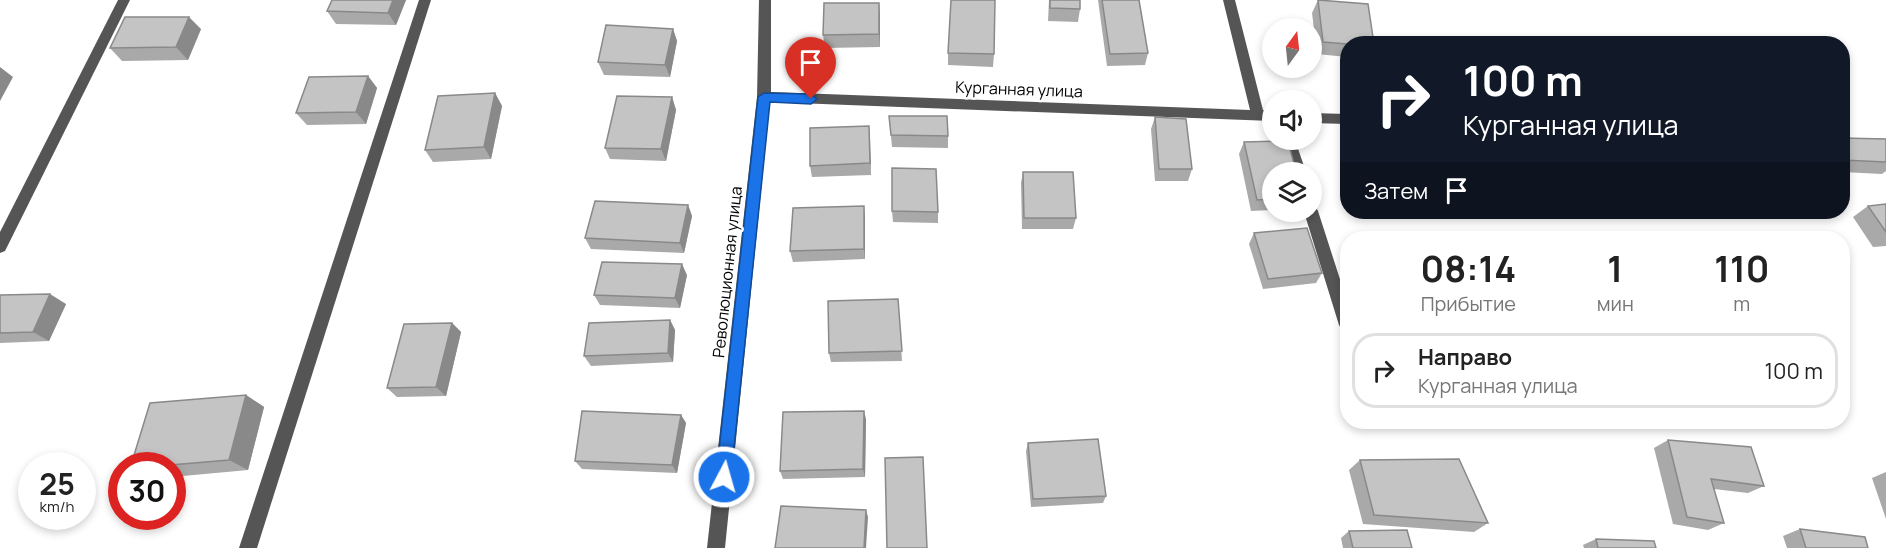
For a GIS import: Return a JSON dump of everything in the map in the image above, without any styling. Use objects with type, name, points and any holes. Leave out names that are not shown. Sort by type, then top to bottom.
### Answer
[{"type":"street","points":[[0,247],[124,0]]},
{"type":"street","points":[[248,548],[425,0]]},
{"type":"street","name":"Революционная улица","points":[[716,548],[764,97],[765,0]]},
{"type":"street","points":[[1229,0],[1262,106]]},
{"type":"street","name":"Курганная улица","points":[[764,97],[1262,116]]},
{"type":"street","points":[[1322,118],[1340,119]]},
{"type":"street","points":[[1314,222],[1340,303]]},
{"type":"building","points":[[332,0],[393,0],[388,13],[327,11]]},
{"type":"building","points":[[951,0],[995,0],[994,54],[948,53]]},
{"type":"building","points":[[1050,0],[1080,0],[1080,9],[1050,8]]},
{"type":"building","points":[[1102,0],[1139,0],[1148,53],[1110,54]]},
{"type":"building","points":[[1318,0],[1368,4],[1373,36],[1340,36],[1340,43],[1323,42],[1322,18],[1320,18]]},
{"type":"building","points":[[824,3],[879,3],[879,34],[823,35]]},
{"type":"building","points":[[125,17],[189,17],[176,47],[110,48]]},
{"type":"building","points":[[606,25],[673,29],[665,65],[598,62]]},
{"type":"building","points":[[368,76],[356,112],[296,113],[309,77]]},
{"type":"building","points":[[495,93],[484,147],[425,150],[438,96]]},
{"type":"building","points":[[617,96],[672,97],[661,149],[605,148]]},
{"type":"building","points":[[889,116],[947,116],[948,136],[891,135]]},
{"type":"building","points":[[1155,117],[1186,119],[1192,169],[1159,169]]},
{"type":"building","points":[[869,126],[870,163],[810,166],[810,128]]},
{"type":"building","points":[[1850,138],[1886,139],[1886,162],[1850,160]]},
{"type":"building","points":[[1244,142],[1262,142],[1262,150],[1290,150],[1293,162],[1262,162],[1262,200],[1257,200]]},
{"type":"building","points":[[892,168],[936,169],[938,212],[892,211]]},
{"type":"building","points":[[1023,172],[1073,172],[1076,218],[1024,218]]},
{"type":"building","points":[[595,201],[688,205],[680,243],[585,238]]},
{"type":"building","points":[[1886,204],[1886,232],[1868,206]]},
{"type":"building","points":[[864,206],[864,249],[790,251],[793,208]]},
{"type":"building","points":[[1307,228],[1322,273],[1268,279],[1254,233]]},
{"type":"building","points":[[602,262],[682,264],[675,298],[594,295]]},
{"type":"building","points":[[50,294],[33,332],[0,333],[0,295]]},
{"type":"building","points":[[898,299],[902,351],[829,353],[828,301]]},
{"type":"building","points":[[670,320],[668,353],[584,356],[589,323]]},
{"type":"building","points":[[452,323],[436,387],[387,388],[404,324]]},
{"type":"building","points":[[246,395],[229,460],[186,464],[186,452],[135,452],[150,403]]},
{"type":"building","points":[[582,411],[681,415],[672,465],[575,461]]},
{"type":"building","points":[[864,411],[863,469],[780,471],[783,412]]},
{"type":"building","points":[[1098,439],[1106,496],[1033,499],[1028,443]]},
{"type":"building","points":[[1668,440],[1751,447],[1764,486],[1711,479],[1724,523],[1687,517]]},
{"type":"building","points":[[923,457],[927,548],[887,548],[885,458]]},
{"type":"building","points":[[1459,459],[1488,523],[1374,515],[1360,460]]},
{"type":"building","points":[[781,506],[866,510],[864,548],[775,548]]},
{"type":"building","points":[[1800,529],[1865,537],[1868,548],[1806,548]]},
{"type":"building","points":[[1407,530],[1412,548],[1353,548],[1349,531]]},
{"type":"building","points":[[1596,539],[1654,541],[1656,548],[1598,548]]},
{"type":"route","points":[[724,477],[764,97],[811,99]]}]
